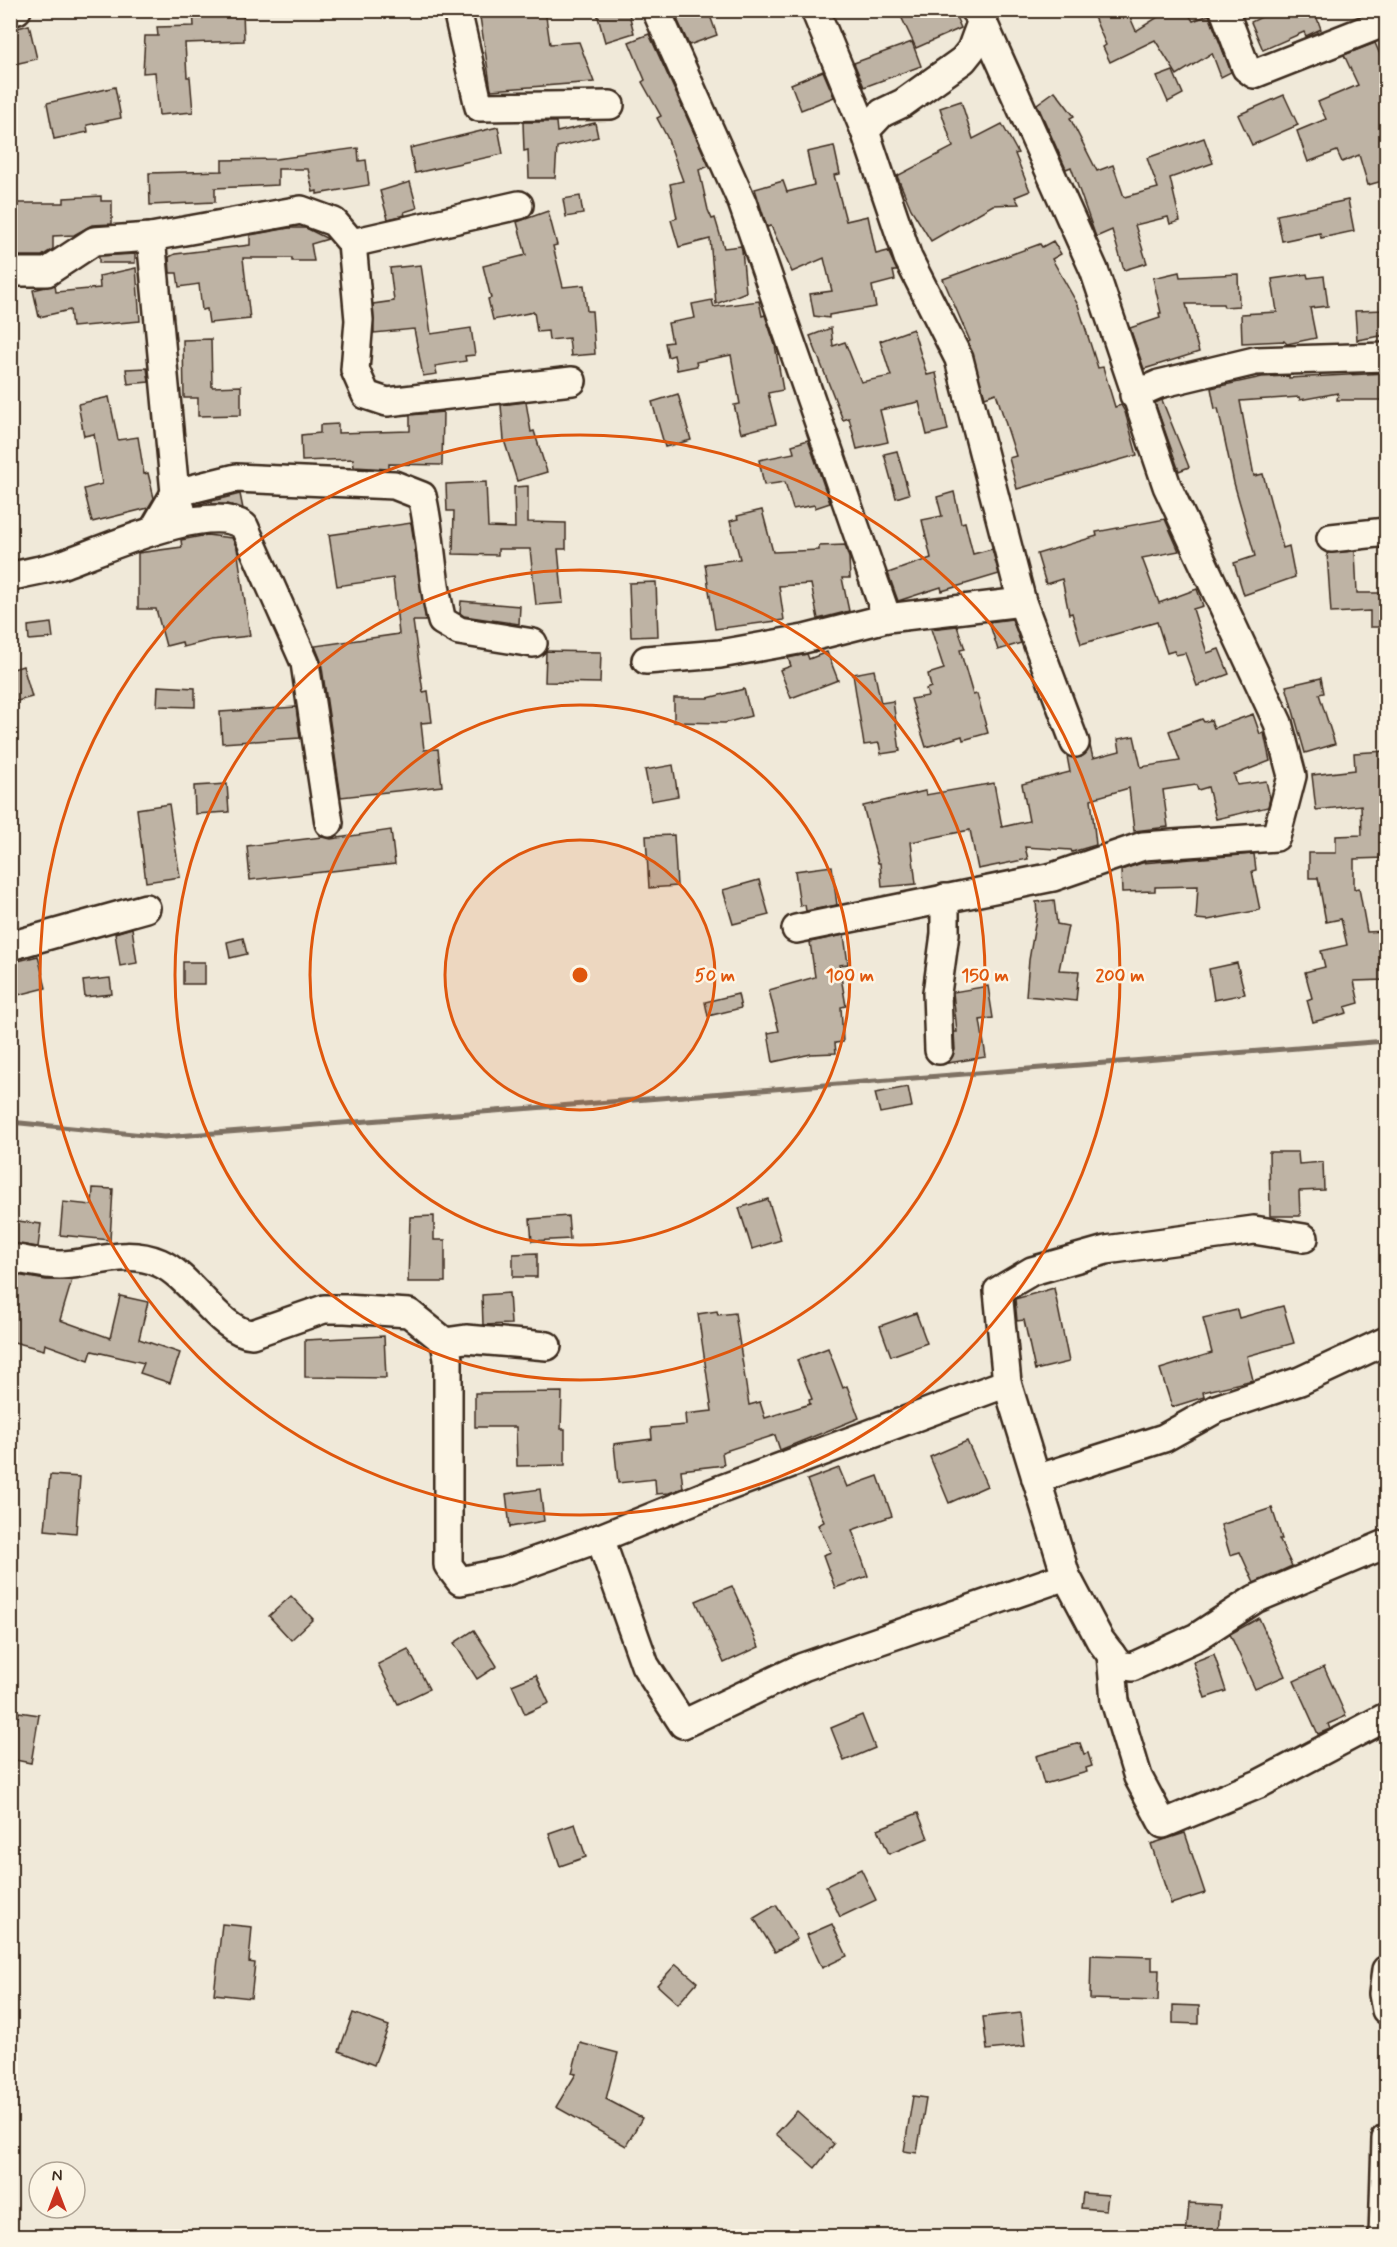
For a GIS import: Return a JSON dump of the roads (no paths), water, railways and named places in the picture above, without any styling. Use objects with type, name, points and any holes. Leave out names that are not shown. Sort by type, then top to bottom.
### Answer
[{"type":"street","points":[[10,12],[17,10]]},
{"type":"street","points":[[457,10],[479,107],[610,105]]},
{"type":"street","points":[[656,10],[742,202],[887,618]]},
{"type":"street","points":[[815,10],[865,131],[908,258],[959,359],[1022,602],[1075,743]]},
{"type":"street","points":[[1224,10],[1246,68],[1254,74],[1386,22]]},
{"type":"street","points":[[865,131],[882,113],[903,103],[963,60],[971,50],[980,13]]},
{"type":"street","points":[[796,929],[1053,877],[1143,846],[1276,837],[1292,776],[1278,723],[1167,486],[1134,395],[1094,270],[980,13]]},
{"type":"street","points":[[352,243],[519,205]]},
{"type":"street","points":[[10,272],[47,272],[94,241],[151,237],[301,210],[334,222],[352,243],[359,320],[355,370],[366,395],[387,402],[572,381]]},
{"type":"street","points":[[151,237],[175,493],[186,524]]},
{"type":"street","points":[[1134,395],[1160,384],[1255,361],[1386,357]]},
{"type":"street","points":[[154,529],[175,493],[236,478],[394,485],[422,496],[430,530],[436,598],[442,621],[459,631],[532,643]]},
{"type":"street","points":[[10,577],[58,566],[154,529],[228,518],[244,526],[305,663],[330,823]]},
{"type":"street","points":[[1331,538],[1386,532]]},
{"type":"street","points":[[646,660],[720,654],[804,639],[887,618],[1022,602]]},
{"type":"street","points":[[939,1050],[937,993],[945,934],[945,898]]},
{"type":"street","points":[[10,946],[146,908]]},
{"type":"street","points":[[1304,1238],[1254,1230],[1106,1250],[1032,1271],[998,1291],[1007,1383],[1066,1576],[1100,1640],[1119,1665],[1132,1667],[1197,1637],[1255,1599],[1386,1544]]},
{"type":"street","points":[[10,1258],[60,1264],[123,1255],[161,1263],[194,1289],[241,1333],[252,1334],[324,1309],[409,1313],[445,1342],[448,1359],[448,1565],[460,1581],[504,1572],[600,1538],[719,1490],[1007,1383]]},
{"type":"street","points":[[445,1342],[466,1340],[546,1346]]},
{"type":"street","points":[[1036,1479],[1164,1438],[1215,1409],[1300,1381],[1386,1341]]},
{"type":"street","points":[[600,1538],[645,1665],[683,1724],[803,1667],[1066,1576]]},
{"type":"street","points":[[1111,1654],[1115,1701],[1138,1777],[1163,1824],[1259,1784],[1386,1717]]},
{"type":"street","points":[[1386,1970],[1383,1994],[1386,2010]]},
{"type":"street","points":[[1383,2236],[1386,2139]]},
{"type":"waterway","points":[[10,1122],[164,1137],[1386,1041]]}]
